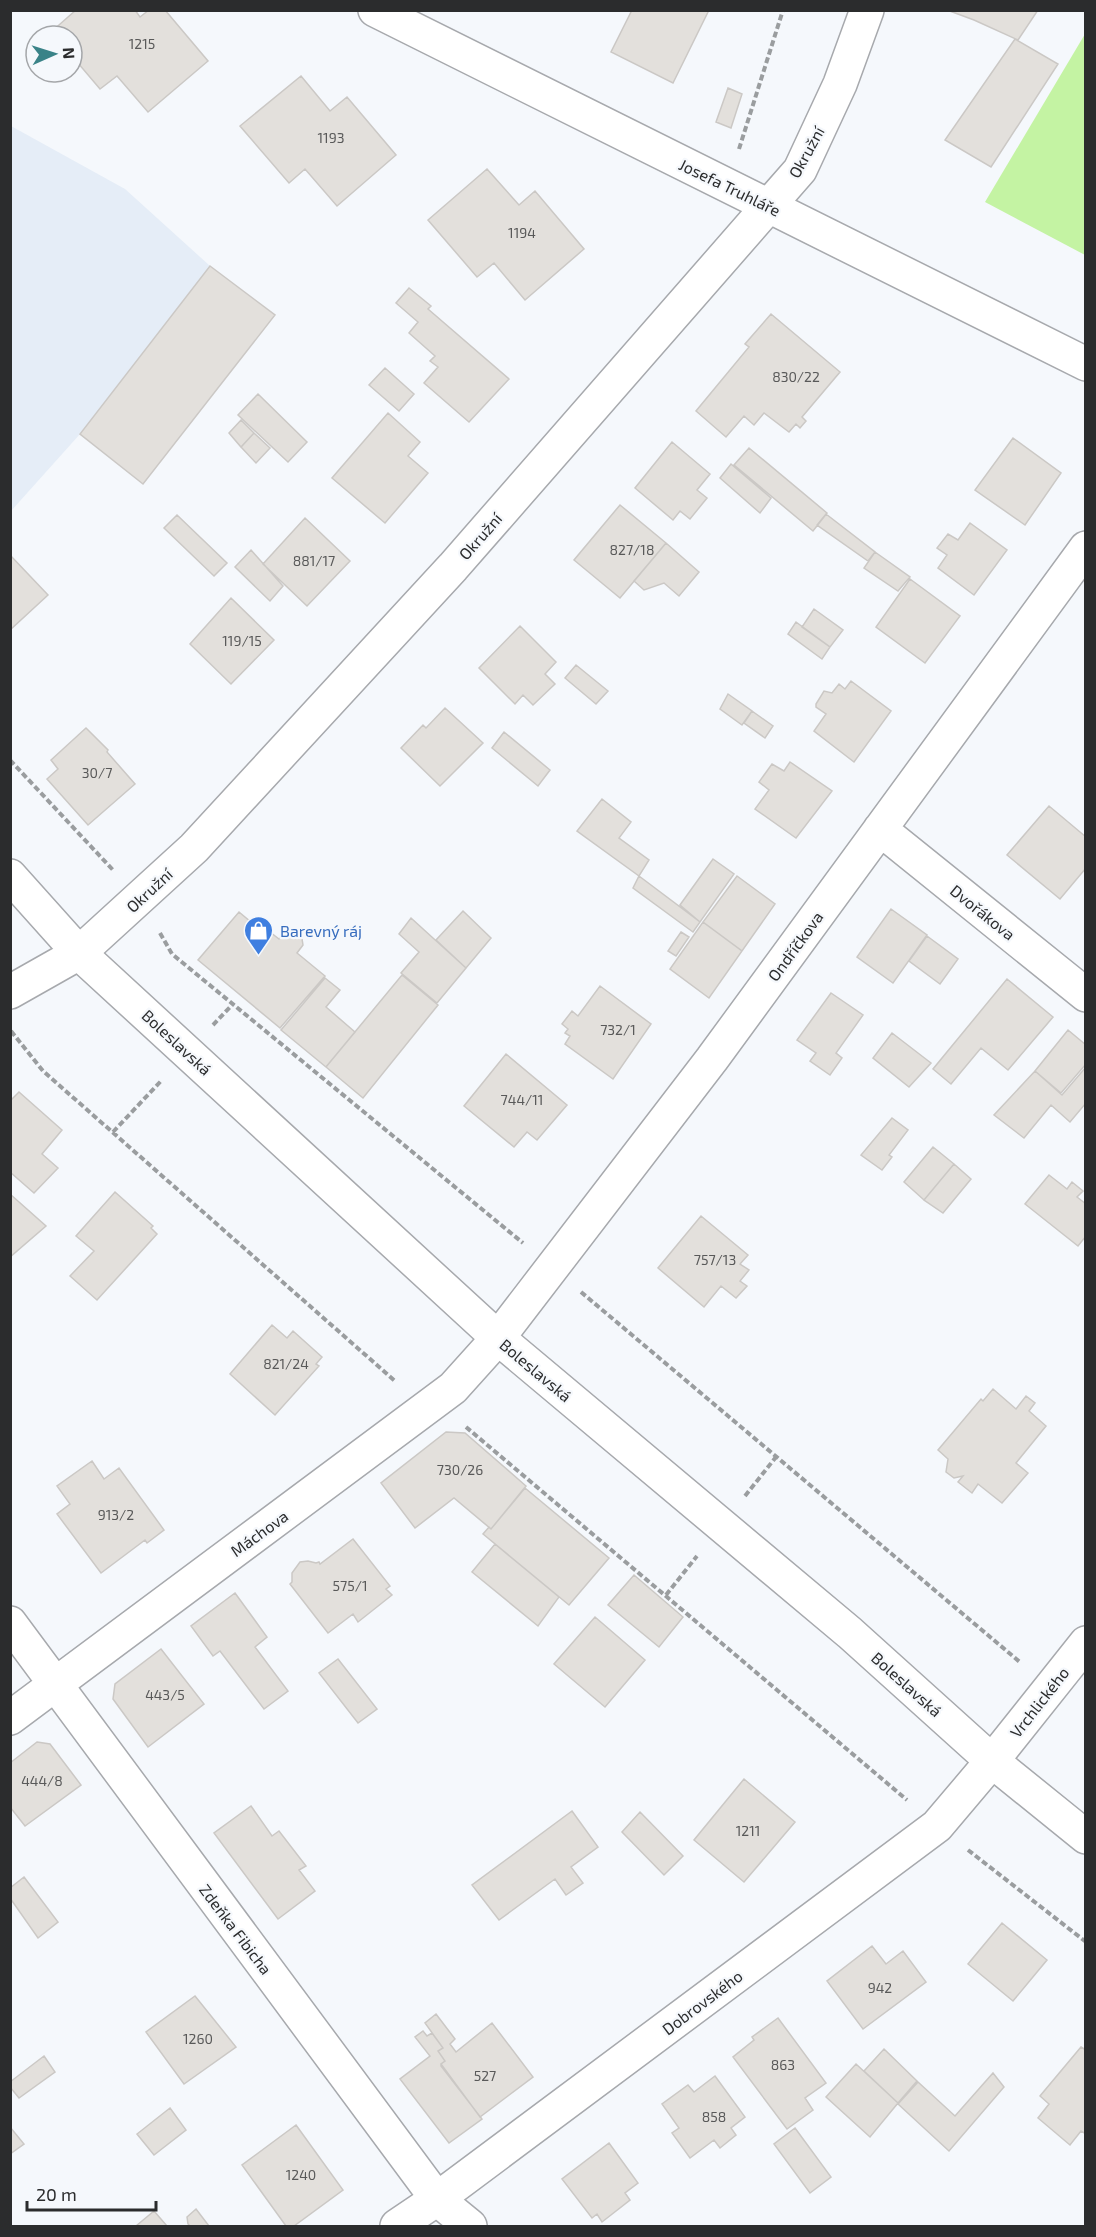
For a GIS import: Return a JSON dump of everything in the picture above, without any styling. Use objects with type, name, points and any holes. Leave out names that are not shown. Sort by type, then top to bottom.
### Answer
[{"type":"street","name":"Josefa Truhláře","points":[[375,10],[1086,364]]},
{"type":"street","name":"Okružní","points":[[10,992],[80,953],[194,848],[453,567],[800,170],[840,84],[867,10]]},
{"type":"street","name":"Ondříčkova","points":[[498,1338],[712,1059],[1086,548]]},
{"type":"street","name":"Dvořákova","points":[[880,829],[1086,996]]},
{"type":"street","name":"Boleslavská","points":[[10,876],[80,953],[498,1338],[850,1633],[992,1761],[1086,1837]]},
{"type":"street","name":"Máchova","points":[[10,1718],[453,1388],[498,1338]]},
{"type":"street","name":"Zdeňka Fibicha","points":[[10,1623],[437,2199],[470,2226]]},
{"type":"street","name":"Vrchlického","points":[[992,1761],[1086,1643]]},
{"type":"street","name":"Dobrovského","points":[[397,2226],[437,2199],[937,1826],[992,1761]]},
{"type":"path","points":[[10,1031],[43,1071],[426,1409],[463,1424],[937,1826],[1086,1942]]},
{"type":"shaded area","points":[[11,126],[125,189],[210,266],[80,434],[11,511]]},
{"type":"green space","points":[[1085,34],[1085,255],[985,202]]},
{"type":"building","points":[[76,10],[135,10],[140,17],[149,10],[165,10],[208,61],[148,112],[117,76],[100,89],[84,70],[84,24],[60,24]]},
{"type":"building","points":[[632,10],[709,10],[673,83],[611,52]]},
{"type":"building","points":[[947,10],[1038,10],[1018,40]]},
{"type":"building","points":[[1015,39],[1058,64],[991,167],[945,140]]},
{"type":"building","points":[[301,76],[330,111],[347,97],[396,155],[337,206],[305,169],[289,183],[240,126]]},
{"type":"building","points":[[728,88],[742,94],[731,128],[716,122]]},
{"type":"building","points":[[487,169],[519,205],[535,191],[584,249],[525,300],[494,263],[477,277],[428,220]]},
{"type":"building","points":[[210,266],[275,315],[143,484],[80,434]]},
{"type":"building","points":[[409,288],[431,306],[428,309],[509,379],[469,422],[424,383],[438,367],[430,361],[435,356],[409,333],[418,322],[396,303]]},
{"type":"building","points":[[771,314],[840,372],[802,417],[806,421],[800,428],[796,424],[789,432],[764,413],[754,425],[744,416],[726,437],[696,411],[749,347],[745,344]]},
{"type":"building","points":[[385,368],[414,394],[399,411],[369,385]]},
{"type":"building","points":[[258,394],[307,442],[288,462],[238,415]]},
{"type":"building","points":[[388,413],[420,442],[408,456],[428,473],[385,523],[332,478]]},
{"type":"building","points":[[241,420],[254,433],[241,447],[229,433]]},
{"type":"building","points":[[254,433],[270,448],[256,463],[241,447]]},
{"type":"building","points":[[1013,438],[1061,473],[1025,525],[975,490]]},
{"type":"building","points":[[672,442],[710,474],[697,490],[707,498],[690,519],[680,511],[673,520],[635,488]]},
{"type":"building","points":[[749,448],[827,513],[813,531],[734,465]]},
{"type":"building","points":[[731,464],[771,498],[760,513],[720,478]]},
{"type":"building","points":[[620,505],[666,543],[620,598],[574,560]]},
{"type":"building","points":[[826,514],[875,552],[868,561],[817,525]]},
{"type":"building","points":[[177,515],[227,563],[214,576],[164,528]]},
{"type":"building","points":[[305,518],[350,561],[307,606],[263,564]]},
{"type":"building","points":[[970,523],[1007,550],[974,595],[938,568],[947,555],[937,548],[948,534],[958,540]]},
{"type":"building","points":[[666,543],[699,572],[679,596],[664,583],[644,590],[634,581]]},
{"type":"building","points":[[251,550],[283,586],[270,601],[235,567]]},
{"type":"building","points":[[875,552],[910,577],[898,591],[864,568]]},
{"type":"building","points":[[10,555],[48,595],[10,630]]},
{"type":"building","points":[[910,579],[960,616],[925,663],[876,627]]},
{"type":"building","points":[[231,598],[274,640],[231,684],[190,644]]},
{"type":"building","points":[[814,609],[843,630],[830,647],[802,627]]},
{"type":"building","points":[[796,622],[830,647],[822,659],[788,634]]},
{"type":"building","points":[[520,626],[556,662],[545,674],[555,684],[533,705],[523,695],[515,704],[479,668]]},
{"type":"building","points":[[576,665],[608,691],[596,704],[565,678]]},
{"type":"building","points":[[851,681],[891,711],[854,762],[814,731],[826,714],[816,707],[824,691],[832,693],[839,684],[845,689]]},
{"type":"building","points":[[728,694],[752,711],[742,725],[720,709]]},
{"type":"building","points":[[445,708],[483,743],[440,786],[401,748],[423,725],[426,728]]},
{"type":"building","points":[[752,711],[773,726],[765,738],[744,723]]},
{"type":"building","points":[[86,728],[108,750],[107,752],[135,784],[88,825],[47,779],[58,769],[51,760]]},
{"type":"building","points":[[504,732],[550,770],[538,786],[492,748]]},
{"type":"building","points":[[790,762],[832,791],[796,838],[755,809],[769,790],[759,782],[772,764],[784,771]]},
{"type":"building","points":[[602,799],[631,822],[619,838],[649,860],[639,876],[577,831]]},
{"type":"building","points":[[1049,806],[1086,837],[1086,868],[1060,899],[1007,855]]},
{"type":"building","points":[[713,859],[734,874],[700,922],[680,905]]},
{"type":"building","points":[[639,876],[700,922],[693,932],[633,888]]},
{"type":"building","points":[[737,876],[775,904],[742,951],[703,922]]},
{"type":"building","points":[[891,909],[927,935],[893,983],[857,957]]},
{"type":"building","points":[[463,911],[491,938],[466,968],[436,940]]},
{"type":"building","points":[[239,912],[263,932],[266,929],[279,939],[285,931],[292,931],[302,939],[303,945],[297,953],[325,976],[280,1028],[198,960]]},
{"type":"building","points":[[411,918],[466,968],[437,1003],[401,973],[419,952],[399,934]]},
{"type":"building","points":[[703,922],[742,951],[709,998],[670,969]]},
{"type":"building","points":[[681,932],[689,937],[676,956],[668,951]]},
{"type":"building","points":[[927,936],[958,959],[940,984],[909,961]]},
{"type":"building","points":[[402,975],[438,1005],[363,1098],[326,1067]]},
{"type":"building","points":[[325,978],[340,990],[326,1007],[355,1032],[326,1067],[281,1030]]},
{"type":"building","points":[[1007,979],[1053,1017],[1008,1070],[981,1048],[951,1084],[933,1069]]},
{"type":"building","points":[[600,986],[651,1024],[613,1079],[565,1044],[570,1036],[565,1033],[568,1029],[562,1024],[572,1011],[578,1016]]},
{"type":"building","points":[[831,993],[863,1015],[836,1053],[842,1058],[830,1075],[810,1061],[816,1053],[797,1040]]},
{"type":"building","points":[[1068,1030],[1086,1045],[1086,1064],[1061,1093],[1035,1071]]},
{"type":"building","points":[[892,1033],[931,1063],[909,1087],[873,1058]]},
{"type":"building","points":[[506,1054],[567,1105],[537,1140],[527,1132],[514,1147],[464,1106]]},
{"type":"building","points":[[1086,1067],[1086,1103],[1070,1122],[1051,1105],[1024,1138],[994,1115],[1035,1071],[1062,1095]]},
{"type":"building","points":[[19,1092],[62,1130],[42,1154],[58,1168],[34,1193],[10,1172],[10,1101]]},
{"type":"building","points":[[892,1118],[908,1130],[889,1155],[892,1157],[882,1170],[861,1155]]},
{"type":"building","points":[[933,1147],[954,1164],[924,1200],[904,1182]]},
{"type":"building","points":[[954,1164],[971,1179],[943,1213],[924,1200]]},
{"type":"building","points":[[1049,1175],[1067,1189],[1072,1182],[1083,1191],[1077,1197],[1086,1204],[1086,1236],[1078,1246],[1025,1204]]},
{"type":"building","points":[[115,1192],[153,1226],[151,1228],[157,1234],[97,1300],[70,1276],[94,1251],[76,1236]]},
{"type":"building","points":[[10,1194],[46,1226],[10,1257]]},
{"type":"building","points":[[701,1216],[748,1255],[740,1264],[749,1270],[740,1281],[747,1286],[736,1298],[721,1286],[704,1307],[658,1268]]},
{"type":"building","points":[[272,1325],[287,1338],[293,1331],[322,1357],[316,1364],[319,1366],[275,1415],[230,1374]]},
{"type":"building","points":[[993,1389],[1016,1409],[1026,1396],[1035,1403],[1029,1411],[1046,1426],[1016,1463],[1028,1473],[1002,1503],[978,1484],[972,1493],[958,1482],[963,1476],[954,1478],[946,1472],[948,1459],[938,1450],[981,1399],[983,1401]]},
{"type":"building","points":[[446,1432],[465,1433],[526,1486],[491,1529],[454,1498],[415,1528],[381,1483]]},
{"type":"building","points":[[92,1461],[104,1479],[119,1468],[164,1530],[147,1543],[145,1540],[101,1573],[57,1514],[70,1504],[57,1486]]},
{"type":"building","points":[[525,1488],[609,1558],[569,1605],[483,1534],[489,1527],[491,1529]]},
{"type":"building","points":[[353,1539],[390,1586],[386,1589],[392,1595],[358,1622],[353,1614],[328,1633],[290,1584],[292,1573],[300,1562],[319,1562],[320,1564]]},
{"type":"building","points":[[495,1544],[559,1597],[538,1626],[472,1572]]},
{"type":"building","points":[[634,1575],[683,1617],[659,1647],[608,1605]]},
{"type":"building","points":[[235,1593],[267,1637],[255,1647],[288,1691],[264,1709],[220,1651],[213,1656],[191,1626]]},
{"type":"building","points":[[595,1617],[645,1660],[605,1707],[554,1664]]},
{"type":"building","points":[[161,1649],[204,1704],[148,1747],[113,1699],[115,1684]]},
{"type":"building","points":[[338,1659],[377,1709],[358,1723],[319,1673]]},
{"type":"building","points":[[37,1742],[50,1744],[81,1785],[25,1826],[10,1807],[10,1763]]},
{"type":"building","points":[[744,1779],[795,1822],[744,1882],[694,1840]]},
{"type":"building","points":[[251,1806],[272,1836],[279,1831],[306,1866],[299,1870],[315,1891],[278,1919],[214,1833]]},
{"type":"building","points":[[572,1811],[598,1847],[571,1867],[583,1883],[566,1895],[555,1879],[499,1920],[472,1885]]},
{"type":"building","points":[[640,1812],[683,1856],[664,1875],[622,1832]]},
{"type":"building","points":[[24,1877],[58,1922],[38,1938],[10,1898],[10,1888]]},
{"type":"building","points":[[1002,1923],[1047,1960],[1013,2001],[968,1964]]},
{"type":"building","points":[[872,1946],[886,1964],[903,1951],[926,1982],[863,2029],[827,1981]]},
{"type":"building","points":[[195,1996],[236,2047],[184,2084],[146,2032]]},
{"type":"building","points":[[436,2014],[455,2039],[450,2044],[456,2052],[492,2023],[533,2077],[480,2117],[441,2064],[445,2061],[438,2051],[443,2048],[425,2023]]},
{"type":"building","points":[[778,2018],[826,2083],[805,2098],[813,2110],[787,2129],[733,2057],[754,2040],[752,2037]]},
{"type":"building","points":[[423,2031],[427,2036],[432,2033],[443,2048],[438,2051],[445,2061],[441,2066],[482,2119],[449,2143],[400,2079],[430,2056],[415,2037]]},
{"type":"building","points":[[1081,2047],[1086,2050],[1086,2134],[1081,2131],[1070,2145],[1038,2118],[1049,2104],[1040,2096]]},
{"type":"building","points":[[884,2049],[917,2081],[898,2103],[864,2071]]},
{"type":"building","points":[[44,2056],[55,2072],[19,2098],[10,2087],[10,2082]]},
{"type":"building","points":[[856,2064],[898,2103],[870,2137],[826,2097]]},
{"type":"building","points":[[993,2073],[1004,2087],[949,2151],[898,2104],[918,2082],[955,2116]]},
{"type":"building","points":[[715,2076],[745,2117],[731,2128],[736,2135],[720,2148],[714,2140],[690,2158],[672,2133],[679,2128],[662,2104],[688,2085],[694,2092]]},
{"type":"building","points":[[170,2108],[186,2130],[154,2155],[137,2134]]},
{"type":"building","points":[[296,2125],[343,2190],[294,2226],[286,2226],[242,2165]]},
{"type":"building","points":[[10,2127],[24,2144],[10,2154]]},
{"type":"building","points":[[795,2128],[831,2177],[810,2193],[774,2144]]},
{"type":"building","points":[[609,2143],[638,2183],[625,2193],[630,2200],[602,2222],[597,2214],[592,2218],[562,2179]]},
{"type":"building","points":[[196,2209],[209,2226],[190,2226],[188,2224],[187,2217]]},
{"type":"building","points":[[154,2211],[167,2226],[136,2226]]},
{"type":"place","name":"Barevný ráj","points":[[259,956]]}]
